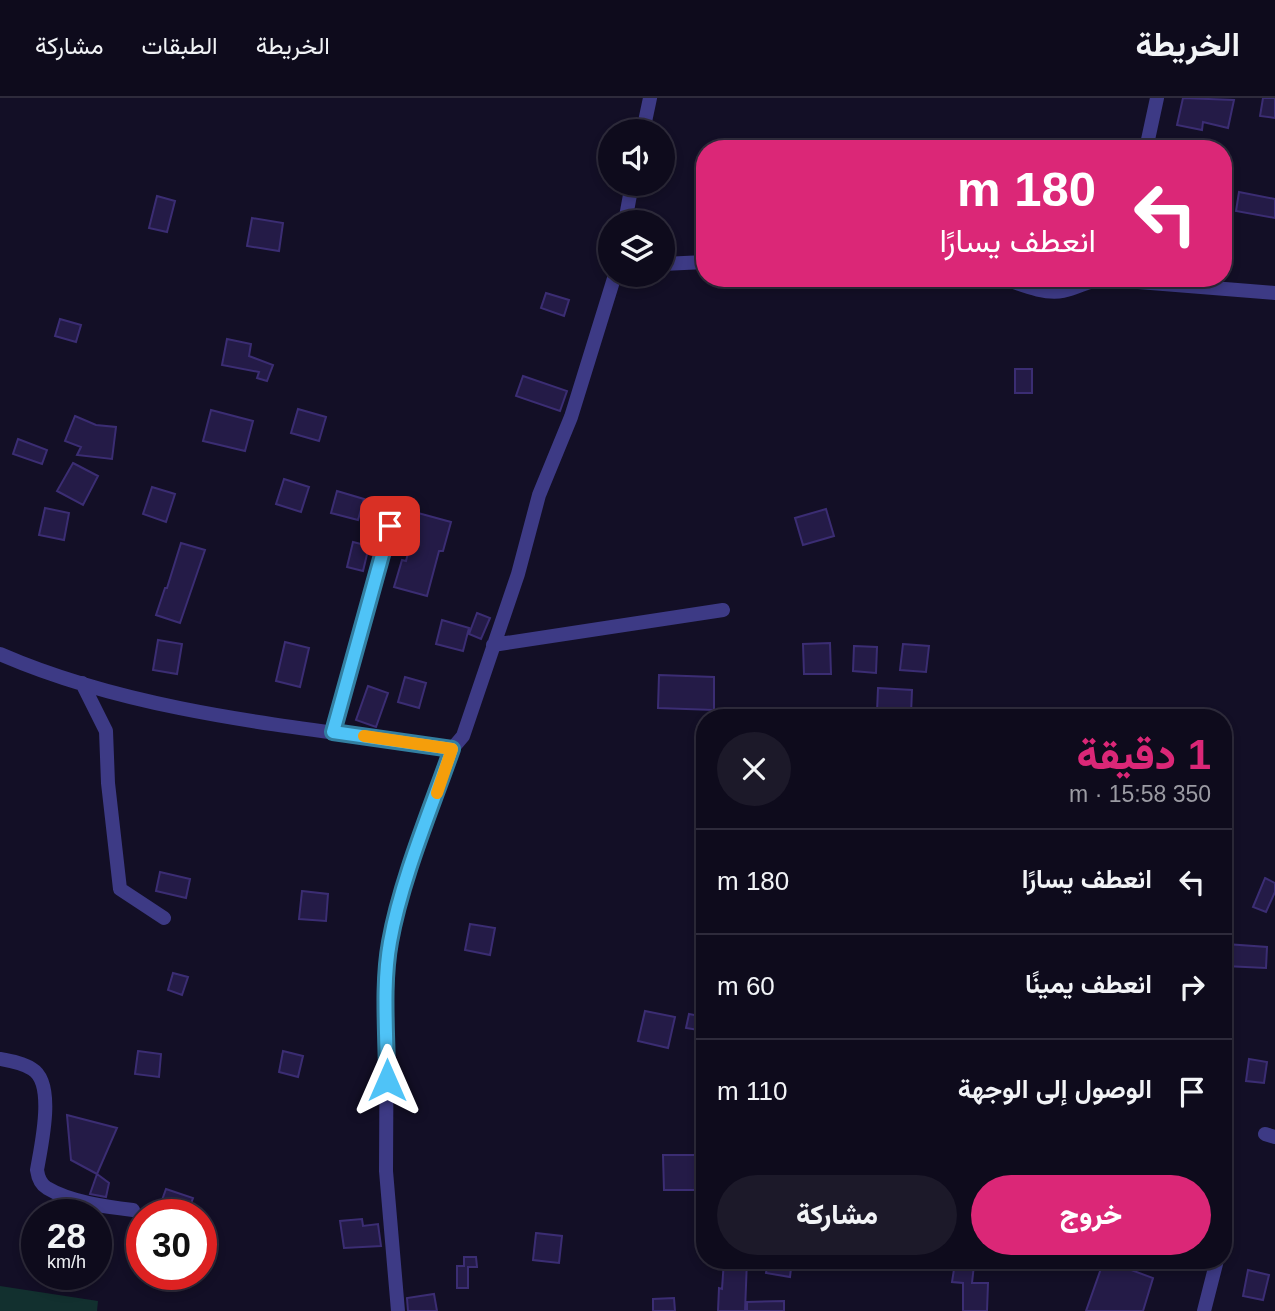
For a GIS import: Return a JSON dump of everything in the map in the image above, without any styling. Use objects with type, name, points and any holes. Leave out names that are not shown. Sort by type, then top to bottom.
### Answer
[{"type":"street","points":[[646,119],[650,98]]},
{"type":"street","points":[[1148,140],[1157,98]]},
{"type":"street","points":[[675,263],[696,262]]},
{"type":"street","points":[[398,1311],[386,1171],[387,972],[390,942],[402,894],[452,749],[463,736],[518,574],[539,495],[571,417],[611,287]]},
{"type":"street","points":[[1027,287],[1062,292],[1077,287]]},
{"type":"street","points":[[1201,287],[1275,293]]},
{"type":"street","points":[[333,732],[390,526]]},
{"type":"street","points":[[493,645],[723,610]]},
{"type":"street","points":[[0,654],[37,670],[175,707],[254,723],[452,749]]},
{"type":"street","points":[[82,683],[106,731],[108,783],[120,890],[164,918]]},
{"type":"street","points":[[0,1059],[34,1069],[42,1078],[46,1091],[37,1170],[45,1188],[103,1206],[126,1209]]},
{"type":"street","points":[[1204,1311],[1215,1269]]},
{"type":"green space","points":[[0,1286],[98,1301],[97,1311],[0,1311]]},
{"type":"building","points":[[1183,98],[1234,100],[1228,128],[1203,122],[1202,130],[1177,125]]},
{"type":"building","points":[[1263,98],[1275,98],[1275,118],[1260,116]]},
{"type":"building","points":[[1239,192],[1275,199],[1275,218],[1236,211]]},
{"type":"building","points":[[157,196],[175,201],[167,232],[149,228]]},
{"type":"building","points":[[252,218],[283,223],[279,251],[247,246]]},
{"type":"building","points":[[546,293],[569,300],[564,316],[541,308]]},
{"type":"building","points":[[60,319],[81,325],[76,342],[55,336]]},
{"type":"building","points":[[227,339],[251,344],[249,356],[273,365],[267,381],[257,378],[259,372],[222,365]]},
{"type":"building","points":[[1015,369],[1032,369],[1032,393],[1015,393]]},
{"type":"building","points":[[523,376],[567,391],[560,411],[516,396]]},
{"type":"building","points":[[298,409],[326,417],[319,441],[291,433]]},
{"type":"building","points":[[211,410],[253,421],[245,451],[203,441]]},
{"type":"building","points":[[75,416],[96,425],[116,427],[112,459],[77,455],[81,447],[65,441]]},
{"type":"building","points":[[18,439],[47,450],[42,464],[13,454]]},
{"type":"building","points":[[73,463],[98,476],[83,505],[57,491]]},
{"type":"building","points":[[284,479],[309,487],[301,512],[276,504]]},
{"type":"building","points":[[152,487],[175,494],[166,522],[143,514]]},
{"type":"building","points":[[337,491],[364,499],[358,520],[331,513]]},
{"type":"building","points":[[45,508],[69,513],[64,540],[39,535]]},
{"type":"building","points":[[826,509],[834,536],[803,545],[795,518]]},
{"type":"building","points":[[418,513],[451,522],[443,551],[439,551],[427,596],[394,587],[402,560],[406,561]]},
{"type":"building","points":[[353,542],[369,546],[363,571],[347,567]]},
{"type":"building","points":[[181,543],[205,550],[180,623],[156,615]]},
{"type":"building","points":[[477,613],[490,618],[481,639],[469,634]]},
{"type":"building","points":[[442,620],[469,628],[463,651],[436,644]]},
{"type":"building","points":[[158,640],[182,644],[177,674],[153,670]]},
{"type":"building","points":[[285,642],[309,648],[300,687],[276,681]]},
{"type":"building","points":[[830,643],[831,674],[804,674],[803,644]]},
{"type":"building","points":[[903,644],[929,646],[926,672],[900,670]]},
{"type":"building","points":[[854,646],[877,647],[876,673],[853,671]]},
{"type":"building","points":[[659,675],[714,677],[714,709],[658,708]]},
{"type":"building","points":[[405,677],[426,683],[419,708],[398,702]]},
{"type":"building","points":[[368,686],[388,693],[376,727],[356,720]]},
{"type":"building","points":[[878,688],[912,690],[911,709],[877,709]]},
{"type":"building","points":[[160,872],[190,879],[186,898],[156,891]]},
{"type":"building","points":[[1265,878],[1275,883],[1275,892],[1266,912],[1253,907]]},
{"type":"building","points":[[302,891],[328,894],[326,921],[299,919]]},
{"type":"building","points":[[470,924],[495,928],[490,955],[465,950]]},
{"type":"building","points":[[1232,944],[1267,947],[1266,968],[1232,966]]},
{"type":"building","points":[[173,973],[188,977],[182,995],[168,990]]},
{"type":"building","points":[[645,1011],[675,1017],[668,1048],[638,1041]]},
{"type":"building","points":[[689,1014],[696,1015],[696,1030],[686,1028]]},
{"type":"building","points":[[138,1051],[161,1054],[159,1077],[135,1074]]},
{"type":"building","points":[[283,1051],[303,1056],[298,1077],[279,1072]]},
{"type":"building","points":[[1249,1059],[1267,1062],[1264,1083],[1246,1081]]},
{"type":"building","points":[[67,1115],[117,1128],[97,1174],[71,1160]]},
{"type":"building","points":[[663,1155],[696,1155],[696,1190],[664,1190]]},
{"type":"building","points":[[97,1174],[109,1183],[106,1197],[90,1194]]},
{"type":"building","points":[[166,1189],[193,1198],[193,1199],[162,1199]]},
{"type":"building","points":[[362,1219],[363,1226],[378,1224],[381,1246],[344,1248],[340,1221]]},
{"type":"building","points":[[536,1233],[562,1236],[559,1263],[533,1260]]},
{"type":"building","points":[[464,1257],[476,1257],[477,1267],[468,1267],[468,1288],[457,1288],[457,1266],[464,1266]]},
{"type":"building","points":[[723,1269],[747,1269],[745,1311],[718,1311],[719,1288],[722,1289]]},
{"type":"building","points":[[767,1269],[791,1269],[790,1277],[766,1273]]},
{"type":"building","points":[[954,1269],[974,1269],[972,1283],[988,1283],[987,1311],[963,1311],[963,1283],[952,1282]]},
{"type":"building","points":[[1101,1269],[1128,1269],[1153,1278],[1143,1311],[1086,1311]]},
{"type":"building","points":[[1248,1270],[1269,1275],[1263,1300],[1243,1296]]},
{"type":"building","points":[[434,1294],[437,1311],[408,1311],[407,1298]]},
{"type":"building","points":[[674,1298],[675,1311],[653,1311],[653,1299]]},
{"type":"building","points":[[784,1301],[784,1311],[747,1311],[747,1302]]},
{"type":"slow traffic","points":[[364,736],[452,749],[437,793]]},
{"type":"route","points":[[387,1080],[387,972],[390,942],[402,894],[452,749],[333,732],[390,526]]}]
